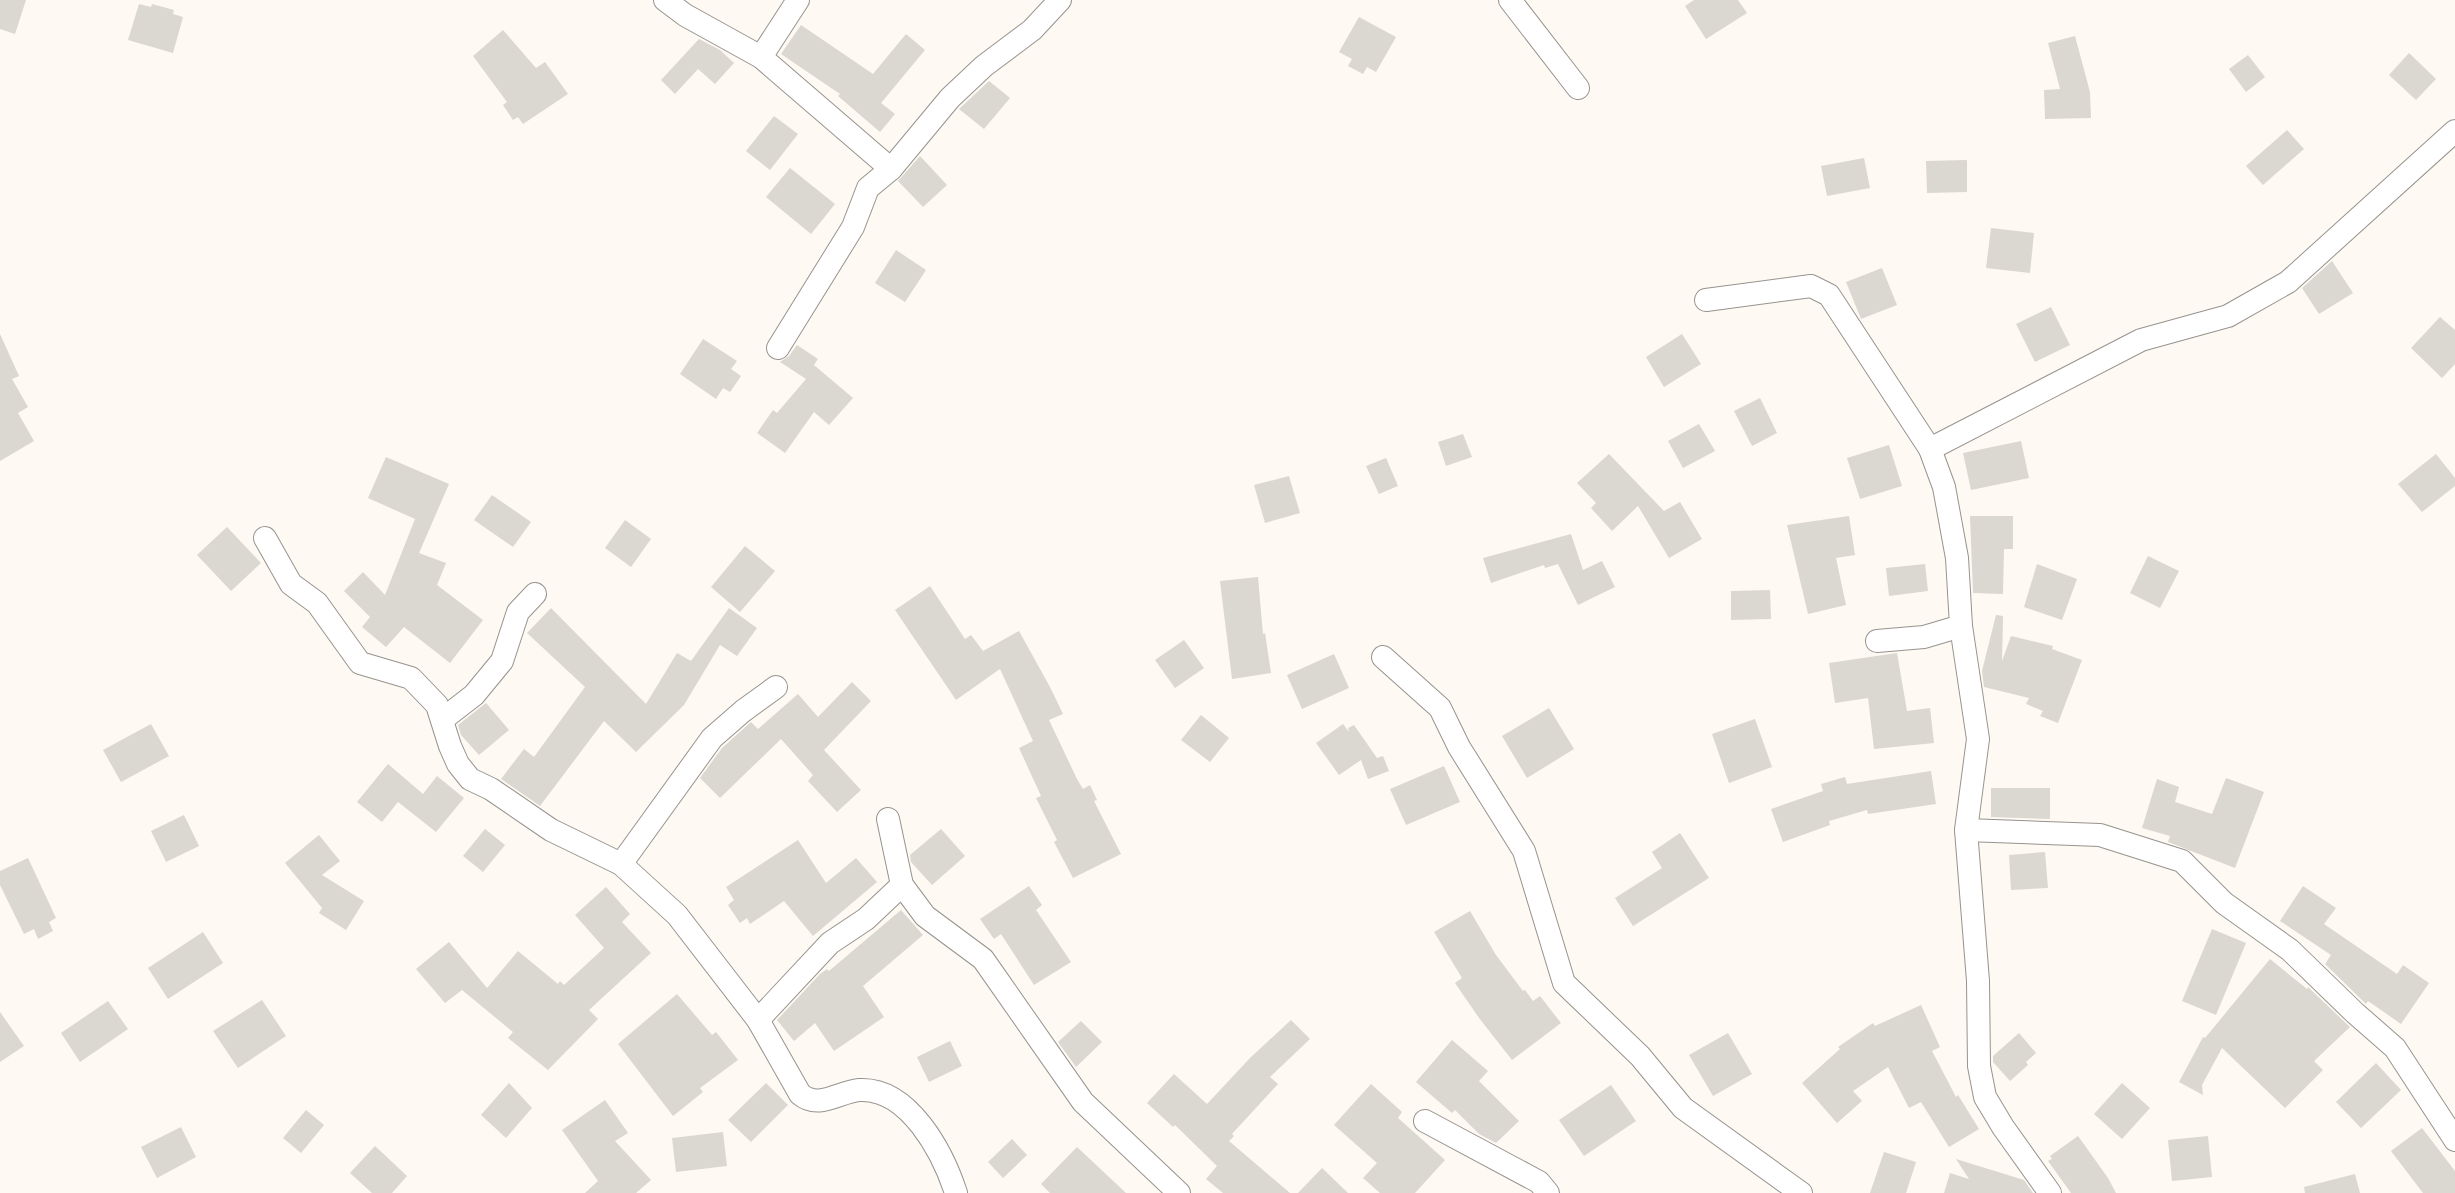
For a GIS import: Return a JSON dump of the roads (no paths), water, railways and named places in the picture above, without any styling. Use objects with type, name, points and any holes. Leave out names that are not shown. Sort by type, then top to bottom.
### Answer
[{"type":"street","points":[[665,0],[685,15],[761,57],[891,169]]},
{"type":"street","points":[[761,57],[798,0]]},
{"type":"street","points":[[778,348],[853,227],[868,188],[891,169],[950,98],[984,66],[1032,30],[1060,0]]},
{"type":"street","points":[[1510,0],[1578,88]]},
{"type":"street","points":[[1930,449],[2141,340],[2228,316],[2288,282],[2455,131]]},
{"type":"street","points":[[1706,300],[1811,286],[1829,295],[1930,449],[1944,487],[1957,558],[1961,626],[1978,739],[1966,830],[1978,981],[1979,1066],[1985,1097],[2050,1193]]},
{"type":"street","points":[[265,538],[291,584],[317,603],[360,663],[411,678],[437,705],[458,764],[470,779],[491,789],[551,830],[621,864],[677,915],[758,1020],[800,1094],[818,1102],[857,1090],[878,1091],[901,1106],[927,1132],[946,1163],[956,1193]]},
{"type":"street","points":[[443,719],[474,695],[502,661],[518,612],[535,594]]},
{"type":"street","points":[[1877,641],[1924,637],[1961,626]]},
{"type":"street","points":[[1383,657],[1440,708],[1459,747],[1524,851],[1564,983],[1640,1056],[1683,1108],[1801,1193]]},
{"type":"street","points":[[621,864],[712,738],[776,687]]},
{"type":"street","points":[[888,819],[902,885],[925,916],[983,959],[1083,1102],[1179,1193]]},
{"type":"street","points":[[1966,830],[2100,835],[2182,861],[2224,903],[2290,950],[2395,1048],[2455,1140]]},
{"type":"street","points":[[758,1020],[830,943],[866,919],[902,885]]},
{"type":"street","points":[[1425,1121],[1539,1182],[1548,1193]]}]
